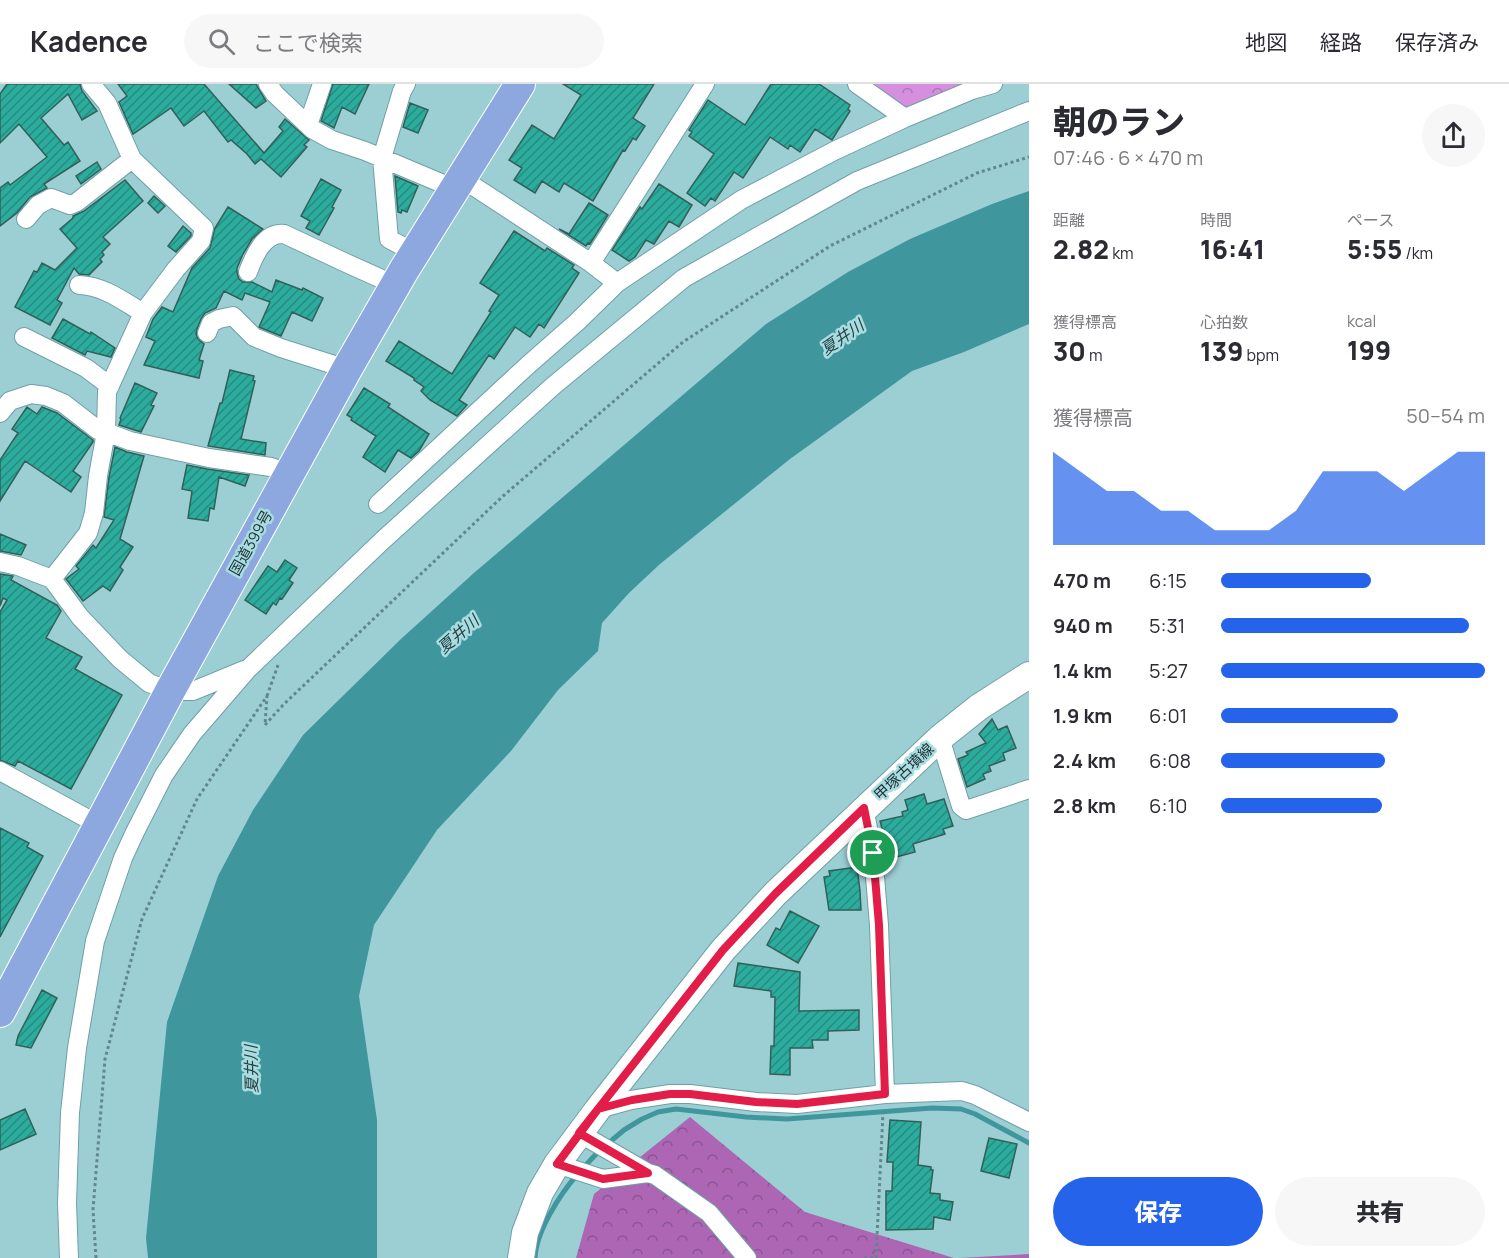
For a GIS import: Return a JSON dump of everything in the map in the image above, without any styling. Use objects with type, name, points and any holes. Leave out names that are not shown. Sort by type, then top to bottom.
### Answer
[{"type":"highway","name":"国道399号","points":[[0,1012],[170,691],[347,369],[395,285],[520,84]]},
{"type":"main road","name":"甲塚古墳線","points":[[521,1258],[525,1233],[540,1193],[565,1167],[585,1137],[598,1109],[723,950],[776,893],[940,738],[979,707],[1027,679]]},
{"type":"street","points":[[267,84],[312,129],[332,140],[458,184],[591,263],[617,283]]},
{"type":"street","points":[[308,125],[322,84]]},
{"type":"street","points":[[406,84],[382,158],[389,239],[415,253]]},
{"type":"street","points":[[591,263],[705,84]]},
{"type":"street","points":[[857,84],[905,118]]},
{"type":"street","points":[[378,504],[617,283],[741,200],[834,151],[905,118],[972,90],[993,84]]},
{"type":"street","points":[[52,579],[88,532],[94,513],[106,432],[107,392],[143,313],[176,269],[201,241],[204,228],[132,159],[97,86]]},
{"type":"street","points":[[69,1258],[67,1203],[70,1113],[77,1048],[95,941],[123,858],[164,775],[192,734],[248,669],[383,540],[544,394],[684,278],[856,181],[1029,111]]},
{"type":"street","points":[[26,219],[38,205],[51,198],[70,205],[77,202],[132,159]]},
{"type":"street","points":[[248,272],[258,250],[276,233],[284,234],[395,285]]},
{"type":"street","points":[[79,285],[105,291],[143,313]]},
{"type":"street","points":[[207,333],[211,323],[233,316],[254,337],[347,369]]},
{"type":"street","points":[[24,336],[86,368],[110,386]]},
{"type":"street","points":[[3,403],[31,394],[46,396],[63,403],[98,430],[130,441],[209,458],[271,467],[289,473]]},
{"type":"street","points":[[0,562],[52,579],[80,618],[120,659],[149,683],[170,691],[193,691],[248,669]]},
{"type":"street","points":[[940,738],[961,806],[966,810],[1029,789]]},
{"type":"street","points":[[0,771],[99,825]]},
{"type":"street","points":[[864,808],[873,853],[879,925],[885,1094]]},
{"type":"street","points":[[598,1109],[632,1100],[670,1094],[797,1104],[885,1094],[962,1091],[1024,1115]]},
{"type":"street","points":[[585,1137],[662,1179],[709,1214],[747,1258]]},
{"type":"street","points":[[565,1167],[603,1179],[648,1173]]},
{"type":"path","points":[[96,1258],[93,1210],[105,1059],[142,919],[197,799],[267,696],[265,725],[291,697],[503,496],[682,342],[830,246],[977,173],[1029,158]]},
{"type":"path","points":[[864,1258],[876,1258],[883,1114]]},
{"type":"green space","points":[[869,84],[962,84],[906,108]]},
{"type":"green space","points":[[690,1117],[805,1212],[954,1258],[576,1258],[594,1194]]},
{"type":"green space","points":[[1029,1254],[1029,1258],[959,1258]]},
{"type":"water","name":"夏井川","points":[[1029,191],[1029,324],[912,371],[790,459],[660,564],[602,623],[598,651],[558,690],[511,751],[437,830],[374,925],[359,996],[377,1120],[377,1258],[148,1258],[146,1238],[167,1022],[218,876],[253,810],[303,735],[402,638],[475,572],[766,324],[848,272],[910,239]]},
{"type":"building","points":[[7,84],[80,84],[82,91],[97,111],[82,120],[68,94],[41,118],[64,145],[68,142],[80,161],[44,184],[47,188],[30,197],[17,213],[0,226],[0,188],[8,182],[10,185],[47,157],[19,124],[0,143],[0,94]]},
{"type":"building","points":[[118,84],[204,84],[264,153],[283,131],[279,127],[285,119],[309,140],[304,145],[307,147],[281,177],[261,159],[255,164],[231,140],[228,142],[204,111],[184,126],[171,108],[133,134],[119,102],[127,96]]},
{"type":"building","points":[[229,84],[256,84],[266,101],[256,108]]},
{"type":"building","points":[[333,84],[369,84],[355,114],[342,107],[334,128],[321,121]]},
{"type":"building","points":[[563,84],[654,84],[633,118],[645,126],[636,140],[633,138],[625,151],[623,150],[593,201],[564,183],[559,192],[542,181],[535,193],[514,180],[522,168],[509,160],[532,125],[554,139],[581,95]]},
{"type":"building","points":[[771,84],[819,84],[850,105],[848,109],[850,111],[832,140],[815,129],[800,152],[790,145],[788,149],[770,137],[743,178],[734,172],[715,201],[711,198],[705,206],[687,193],[714,154],[689,136],[692,132],[689,130],[708,100],[745,125]]},
{"type":"building","points":[[410,103],[428,110],[418,133],[403,127]]},
{"type":"building","points":[[97,162],[101,169],[81,184],[76,176]]},
{"type":"building","points":[[395,176],[418,186],[407,212],[402,210],[401,213],[398,212]]},
{"type":"building","points":[[321,179],[341,190],[319,235],[306,228],[310,221],[301,216]]},
{"type":"building","points":[[125,180],[143,201],[103,237],[110,244],[102,252],[104,255],[100,259],[102,262],[89,275],[79,274],[74,268],[57,300],[62,303],[50,325],[15,307],[34,271],[37,272],[42,263],[55,270],[77,248],[60,229],[73,216],[84,211]]},
{"type":"building","points":[[659,184],[692,205],[679,227],[669,221],[654,244],[646,240],[635,257],[629,261],[612,250],[640,207],[642,209]]},
{"type":"building","points":[[154,196],[165,206],[158,213],[148,203]]},
{"type":"building","points":[[589,203],[608,215],[590,244],[586,246],[559,229],[569,234]]},
{"type":"building","points":[[228,207],[263,229],[252,239],[243,254],[237,268],[239,279],[243,282],[252,282],[272,292],[276,280],[302,290],[303,288],[323,298],[312,321],[292,312],[281,336],[259,327],[270,302],[245,293],[242,300],[224,291],[216,308],[205,313],[197,329],[198,339],[204,344],[199,360],[203,361],[199,378],[144,365],[155,341],[146,337],[153,319],[162,307],[173,312],[192,268],[210,248],[215,228]]},
{"type":"building","points":[[183,226],[191,233],[191,236],[176,252],[168,246]]},
{"type":"building","points":[[514,231],[545,251],[547,248],[574,265],[572,268],[579,273],[544,328],[539,324],[530,337],[515,327],[494,359],[489,355],[459,400],[467,405],[457,416],[430,400],[421,391],[424,387],[414,378],[386,361],[399,341],[452,374],[491,312],[489,311],[499,295],[480,283]]},
{"type":"building","points":[[63,319],[90,334],[91,332],[115,348],[111,357],[87,351],[85,355],[52,338]]},
{"type":"building","points":[[230,370],[254,376],[255,381],[241,439],[266,443],[265,455],[208,446]]},
{"type":"building","points":[[135,383],[157,393],[151,405],[154,406],[141,432],[119,425]]},
{"type":"building","points":[[364,388],[390,404],[388,407],[429,434],[419,451],[411,458],[398,450],[385,472],[363,457],[376,436],[347,415]]},
{"type":"building","points":[[27,407],[37,414],[42,407],[57,413],[93,442],[73,471],[81,477],[71,492],[25,461],[0,501],[0,460],[18,433],[12,429]]},
{"type":"building","points":[[115,447],[144,456],[120,539],[133,547],[120,567],[123,570],[110,591],[103,586],[83,601],[66,579],[79,569],[76,566],[93,545],[96,548],[114,520],[104,517]]},
{"type":"building","points":[[187,465],[249,475],[245,486],[219,477],[214,509],[210,508],[208,521],[188,518],[192,491],[182,489]]},
{"type":"building","points":[[0,534],[26,545],[21,555],[0,551]]},
{"type":"building","points":[[285,560],[297,568],[289,580],[293,583],[282,599],[280,598],[276,605],[273,603],[266,614],[245,600],[268,566],[277,572]]},
{"type":"building","points":[[0,574],[13,576],[11,580],[57,605],[61,611],[46,638],[82,657],[75,669],[122,695],[71,789],[18,761],[15,766],[0,760],[0,612],[7,600],[3,598],[0,606]]},
{"type":"building","points":[[992,719],[998,730],[1007,726],[1016,748],[1003,753],[1005,760],[989,766],[991,771],[983,774],[985,779],[967,787],[958,759],[968,755],[966,752],[986,743],[979,734]]},
{"type":"building","points":[[924,794],[927,804],[944,799],[953,826],[943,829],[945,834],[913,844],[915,852],[885,860],[883,844],[886,843],[880,821],[903,816],[902,812],[908,810],[905,800]]},
{"type":"building","points":[[0,828],[29,843],[27,847],[43,856],[0,937]]},
{"type":"building","points":[[857,867],[861,910],[829,910],[824,877],[830,876],[829,871]]},
{"type":"building","points":[[790,911],[819,926],[798,963],[767,945],[776,928],[780,930]]},
{"type":"building","points":[[738,963],[800,972],[799,1011],[859,1010],[859,1030],[828,1031],[828,1040],[812,1040],[813,1048],[790,1048],[790,1075],[770,1074],[771,1046],[774,1046],[775,997],[771,997],[771,991],[734,986]]},
{"type":"building","points":[[42,990],[57,998],[31,1048],[16,1045],[18,1036]]},
{"type":"building","points":[[25,1109],[36,1134],[0,1150],[0,1120]]},
{"type":"building","points":[[890,1120],[921,1122],[918,1165],[931,1167],[933,1170],[930,1193],[940,1194],[940,1200],[953,1202],[950,1220],[934,1217],[933,1229],[886,1230],[886,1191],[892,1191],[893,1162],[887,1162]]},
{"type":"building","points":[[989,1138],[1017,1144],[1009,1178],[981,1171]]},
{"type":"waterway","points":[[583,1168],[624,1130],[658,1112],[676,1109],[787,1119],[932,1108],[961,1109],[1029,1143]]},
{"type":"waterway","points":[[535,1258],[544,1225],[563,1192],[577,1175]]},
{"type":"route","points":[[873,853],[864,808],[776,893],[723,950],[579,1133],[557,1164],[603,1179],[648,1173],[579,1133],[598,1109],[632,1100],[670,1094],[690,1094],[756,1102],[797,1104],[885,1094],[879,925],[873,853]]}]
